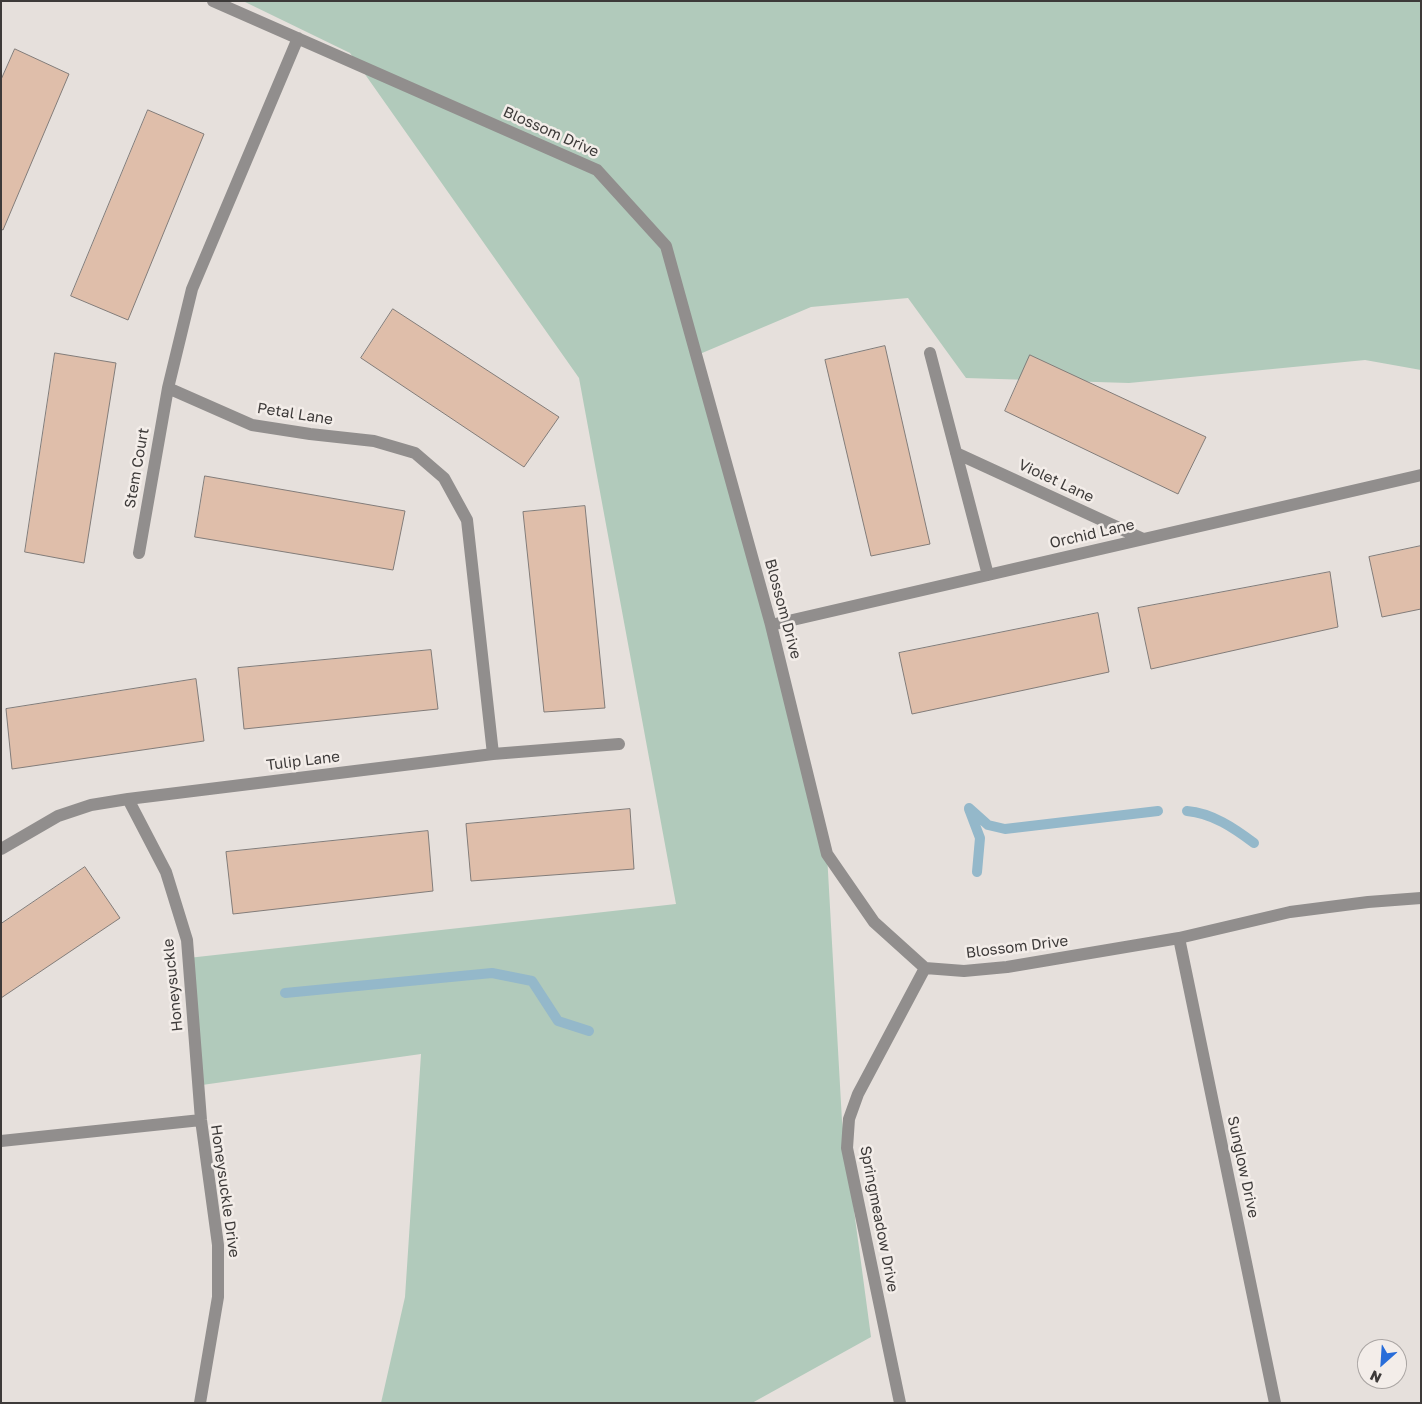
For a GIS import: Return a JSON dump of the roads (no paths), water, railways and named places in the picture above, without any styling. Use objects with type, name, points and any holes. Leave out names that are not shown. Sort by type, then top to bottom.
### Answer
[{"type":"street","name":"Blossom Drive","points":[[213,1],[597,170],[666,246],[771,625],[827,854],[874,922],[925,968],[964,970],[1006,967],[1179,938],[1290,912],[1368,902],[1421,898]]},
{"type":"street","points":[[168,388],[192,289],[298,38]]},
{"type":"street","points":[[930,353],[988,575]]},
{"type":"street","name":"Stem Court","points":[[139,553],[168,388]]},
{"type":"street","name":"Petal Lane","points":[[168,388],[252,425],[374,441],[414,453],[444,478],[467,520],[493,754]]},
{"type":"street","name":"Violet Lane","points":[[956,453],[1143,539]]},
{"type":"street","name":"Orchid Lane","points":[[771,625],[1421,475]]},
{"type":"street","name":"Tulip Lane","points":[[1,848],[58,816],[91,805],[493,754],[619,744]]},
{"type":"street","name":"Honeysuckle","points":[[128,799],[166,872],[187,940],[201,1120]]},
{"type":"street","name":"Sunglow Drive","points":[[1179,938],[1275,1403]]},
{"type":"street","name":"Springmeadow Drive","points":[[900,1403],[847,1148],[849,1119],[858,1094],[925,968]]},
{"type":"street","name":"Honeysuckle Drive","points":[[1,1141],[201,1120],[218,1245],[218,1297],[200,1403]]},
{"type":"waterway","points":[[969,808],[988,825],[1005,829],[1158,811]]},
{"type":"waterway","points":[[969,809],[980,838],[977,872]]},
{"type":"waterway","points":[[1187,811],[1214,818],[1254,843]]},
{"type":"waterway","points":[[285,993],[492,973],[532,981],[558,1021],[589,1031]]}]
